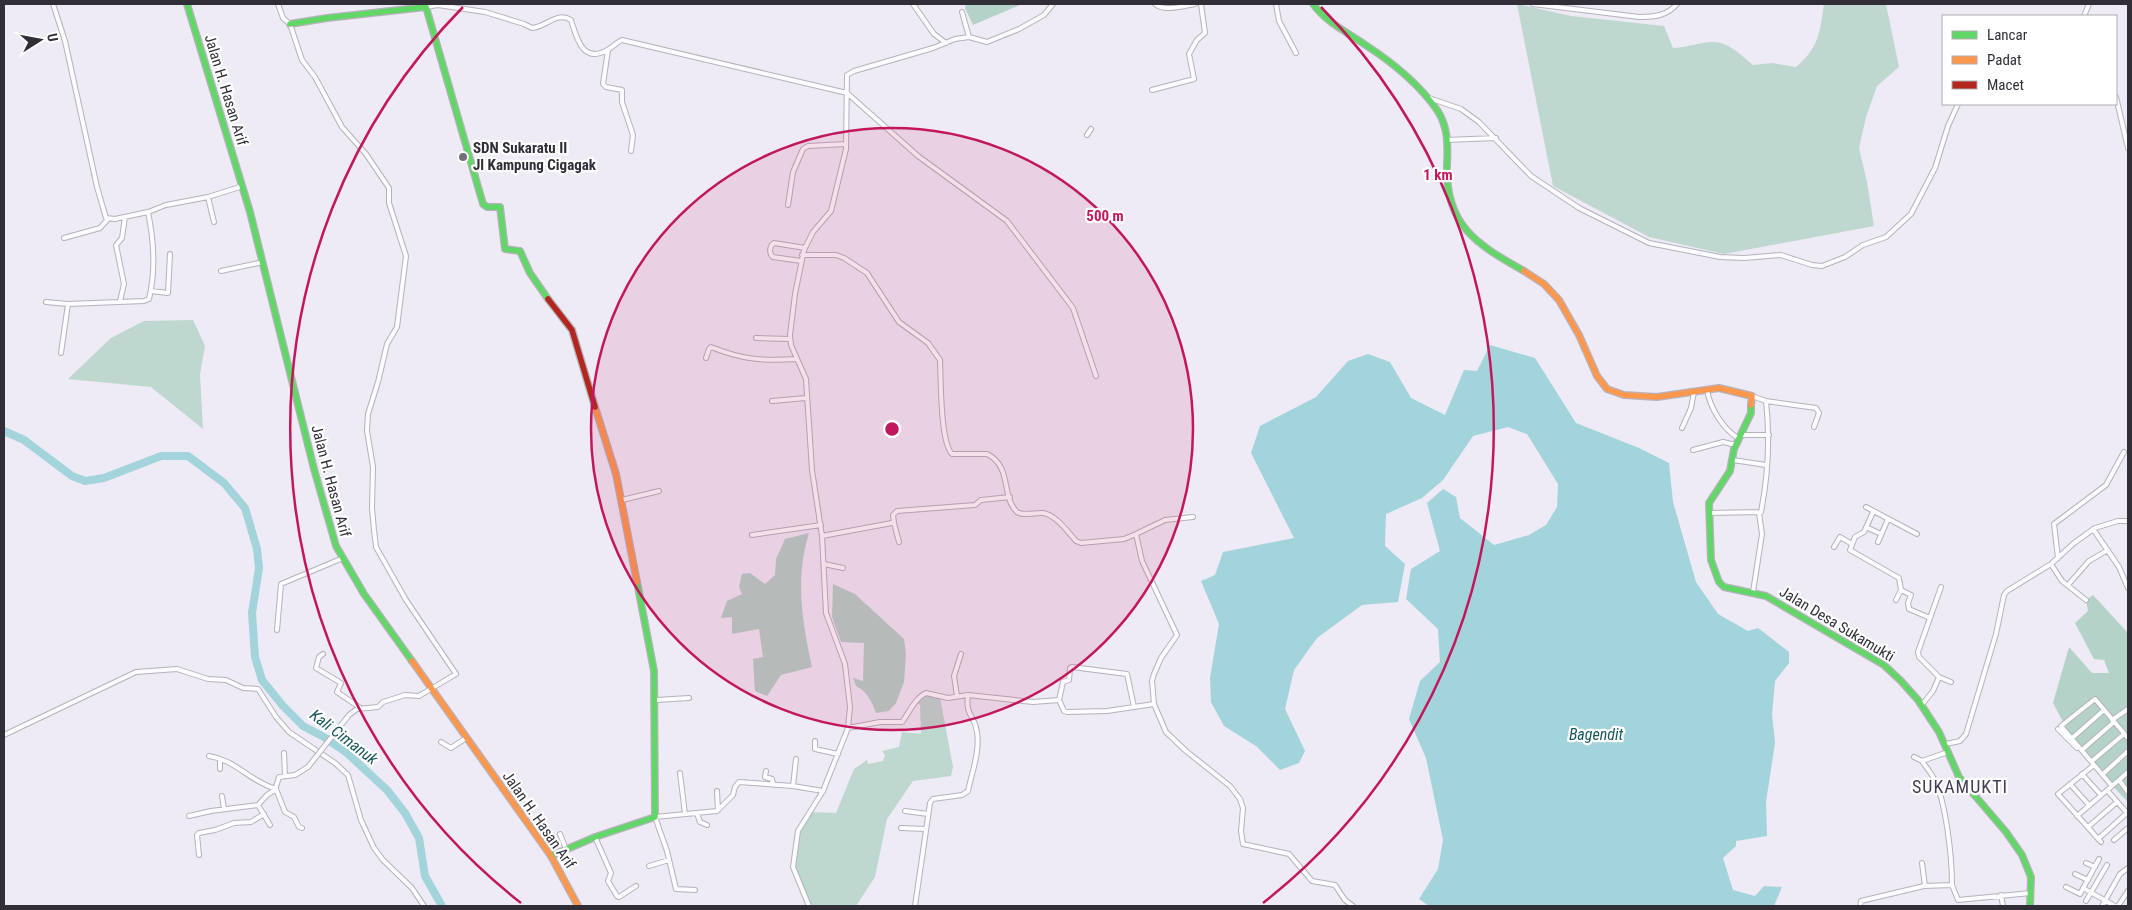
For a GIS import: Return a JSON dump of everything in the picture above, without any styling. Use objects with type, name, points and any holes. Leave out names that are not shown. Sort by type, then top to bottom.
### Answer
[{"type":"street","points":[[54,4],[101,204],[108,219]]},
{"type":"street","name":"Jalan H. Hasan Arif","points":[[187,4],[243,186],[329,527],[336,546],[364,594],[551,856],[568,883],[578,906]]},
{"type":"street","points":[[278,4],[283,18],[290,24],[302,60],[315,77],[342,127],[366,154],[389,188],[389,204],[406,256],[397,327],[387,344],[368,414],[367,431],[373,467],[372,508],[376,547],[406,600],[456,674],[419,696],[405,695],[383,702],[378,707],[358,708],[349,715],[308,767],[295,775],[285,776],[278,780],[276,789],[285,812],[294,817],[299,827],[302,828]]},
{"type":"street","points":[[913,4],[934,34],[947,43]]},
{"type":"street","points":[[809,906],[795,874],[793,861],[800,826],[823,791],[848,728],[850,707],[845,664],[826,614],[822,536],[812,470],[806,380],[790,339],[791,319],[802,255],[813,232],[831,211],[846,144],[847,75],[850,72],[955,39],[969,37],[983,42],[990,41],[1044,15],[1053,4]]},
{"type":"street","points":[[1155,4],[1165,8],[1195,4]]},
{"type":"street","points":[[1152,90],[1194,79],[1189,54],[1197,40],[1205,33],[1202,4]]},
{"type":"street","points":[[1276,4],[1279,21],[1296,53]]},
{"type":"street","points":[[1313,4],[1322,17],[1374,51],[1398,70],[1436,109],[1445,129],[1448,197],[1458,218],[1466,230],[1492,251],[1506,261],[1528,271],[1553,293],[1580,338],[1599,380],[1607,389],[1630,396],[1661,396],[1718,388],[1766,401],[1816,408],[1818,412],[1814,427]]},
{"type":"street","points":[[1533,4],[1639,17],[1666,13],[1677,4]]},
{"type":"street","points":[[290,24],[312,22],[330,17],[397,12],[426,5],[485,12],[532,28],[540,27],[554,19],[567,18],[571,20],[576,38],[583,50],[594,53],[608,50],[622,40],[847,93],[918,156],[1007,221],[1074,308],[1096,376]]},
{"type":"street","points":[[426,5],[484,204],[487,207],[500,207],[505,249],[520,251],[528,274],[538,290],[572,330],[589,389],[604,430],[622,500],[651,654],[656,700],[655,817],[676,889],[696,890]]},
{"type":"street","points":[[962,12],[969,37]]},
{"type":"street","points":[[608,50],[603,84],[606,87],[622,90],[624,110],[633,136],[631,151]]},
{"type":"street","points":[[1427,98],[1461,109],[1496,138],[1531,176],[1579,208],[1649,243],[1720,257],[1744,258],[1781,255],[1812,265],[1822,266],[1845,257],[1864,245],[1886,237],[1911,214],[1935,168],[1948,126],[1958,105]]},
{"type":"street","points":[[2117,100],[2128,148]]},
{"type":"street","points":[[1436,109],[1439,101]]},
{"type":"street","points":[[1087,135],[1091,129]]},
{"type":"street","points":[[1446,138],[1496,138]]},
{"type":"street","points":[[788,204],[793,172],[803,149],[808,146],[846,144]]},
{"type":"street","points":[[64,238],[100,228],[108,219],[148,212],[166,205],[208,197],[243,186]]},
{"type":"street","points":[[208,197],[214,222]]},
{"type":"street","points":[[46,302],[68,304],[147,301],[151,291],[154,243],[148,212]]},
{"type":"street","points":[[120,301],[124,284],[116,245],[123,237],[125,217]]},
{"type":"street","points":[[801,261],[773,258],[770,254],[770,248],[774,243],[805,248]]},
{"type":"street","points":[[151,291],[168,293],[170,254]]},
{"type":"street","points":[[802,255],[844,258],[867,272],[899,322],[936,351],[940,360],[944,433],[947,445],[952,454],[990,455],[1003,469],[1010,497],[1018,513],[1035,512],[1049,515],[1076,541],[1081,543],[1124,539],[1165,520],[1193,516]]},
{"type":"street","points":[[221,271],[262,262]]},
{"type":"street","points":[[61,352],[68,304]]},
{"type":"street","points":[[756,338],[790,339]]},
{"type":"street","points":[[706,358],[709,349],[712,347],[737,354],[746,359],[767,361],[797,359]]},
{"type":"street","points":[[1707,390],[1710,402],[1723,424],[1738,439]]},
{"type":"street","points":[[1682,428],[1691,408],[1694,392]]},
{"type":"street","name":"Jalan Desa Sukamukti","points":[[1752,396],[1751,413],[1738,439],[1730,471],[1709,502],[1711,560],[1719,582],[1724,587],[1753,592],[1780,603],[1895,673],[1921,706],[1946,744],[1958,776],[1976,800],[1997,822],[2024,860],[2031,879],[2030,906]]},
{"type":"street","points":[[772,401],[806,398]]},
{"type":"street","points":[[1753,592],[1762,532],[1758,513],[1761,510],[1769,435],[1766,401]]},
{"type":"street","points":[[1693,450],[1722,442],[1769,435]]},
{"type":"street","points":[[2058,558],[2054,524],[2106,485],[2124,452]]},
{"type":"street","points":[[1732,460],[1766,465]]},
{"type":"street","points":[[622,500],[659,491]]},
{"type":"street","points":[[899,542],[892,523],[893,515],[896,511],[975,505],[982,500],[1010,497]]},
{"type":"street","points":[[1866,508],[1917,534]]},
{"type":"street","points":[[1873,512],[1864,532],[1855,536],[1850,550],[1899,578],[1901,590],[1896,600]]},
{"type":"street","points":[[1709,513],[1758,513]]},
{"type":"street","points":[[1878,542],[1888,519]]},
{"type":"street","points":[[1946,744],[1960,741],[1966,734],[1996,634],[2004,595],[2011,587],[2051,564],[2093,529],[2128,521]]},
{"type":"street","points":[[822,536],[892,523]]},
{"type":"street","points":[[752,535],[821,525]]},
{"type":"street","points":[[1866,527],[1881,534]]},
{"type":"street","points":[[2093,529],[2120,568],[2128,588]]},
{"type":"street","points":[[1136,534],[1142,561],[1177,635],[1161,658],[1152,681],[1154,704],[1166,732],[1186,751],[1230,786],[1240,799],[1243,808],[1241,831],[1243,844],[1290,854],[1310,879],[1316,882],[1335,885],[1345,900],[1353,906]]},
{"type":"street","points":[[1834,547],[1840,536],[1852,544]]},
{"type":"street","points":[[2068,585],[2089,561],[2108,550]]},
{"type":"street","points":[[278,630],[281,584],[343,558]]},
{"type":"street","points":[[824,564],[843,568]]},
{"type":"street","points":[[2051,564],[2062,581],[2086,600]]},
{"type":"street","points":[[1941,587],[1918,654],[1939,677],[1951,682]]},
{"type":"street","points":[[1901,590],[1911,595],[1908,603],[1909,609],[1930,618]]},
{"type":"street","points":[[323,654],[316,668],[341,683],[337,692],[358,708]]},
{"type":"street","points":[[957,696],[954,676],[961,654]]},
{"type":"street","points":[[1134,707],[1127,674],[1072,667],[1070,668],[1069,680],[1063,682],[1059,700],[1064,711],[1067,712],[1107,712],[1154,704]]},
{"type":"street","points":[[4,736],[136,672],[177,669],[208,679],[226,680],[243,688],[258,689],[276,717],[289,732],[335,764],[348,776],[363,825],[374,848],[383,860],[412,888],[424,906]]},
{"type":"street","points":[[1921,706],[1933,692],[1939,677]]},
{"type":"street","points":[[848,728],[880,722],[902,722],[908,710],[922,694],[926,693],[943,697],[968,695],[1033,702],[1059,700]]},
{"type":"street","points":[[915,906],[929,806],[933,799],[964,794],[979,743],[976,725],[967,710],[968,695]]},
{"type":"street","points":[[656,700],[689,698]]},
{"type":"street","points":[[2052,733],[2094,699],[2128,738]]},
{"type":"street","points":[[2081,750],[2126,709],[2128,714]]},
{"type":"street","points":[[2070,739],[2104,710]]},
{"type":"street","points":[[2060,728],[2112,786]]},
{"type":"street","points":[[2107,790],[2128,813],[2099,840],[2058,794],[2124,734]]},
{"type":"street","points":[[441,742],[451,748],[466,738]]},
{"type":"street","points":[[814,741],[815,748],[838,754]]},
{"type":"street","points":[[2103,774],[2128,751]]},
{"type":"street","points":[[1922,761],[1948,752]]},
{"type":"street","points":[[284,753],[285,776]]},
{"type":"street","points":[[209,756],[228,762],[258,782],[276,789]]},
{"type":"street","points":[[1914,757],[1922,761],[1939,790],[1949,841],[1952,885],[1958,900],[2031,893]]},
{"type":"street","points":[[220,759],[220,769]]},
{"type":"street","points":[[792,786],[796,759]]},
{"type":"street","points":[[766,771],[765,777],[772,779],[773,784]]},
{"type":"street","points":[[2077,816],[2128,772]]},
{"type":"street","points":[[680,773],[685,814]]},
{"type":"street","points":[[2082,774],[2101,795]]},
{"type":"street","points":[[2119,780],[2128,792]]},
{"type":"street","points":[[551,856],[595,837],[655,817],[718,810],[733,795],[734,787],[739,782],[792,786],[823,791]]},
{"type":"street","points":[[2070,784],[2088,805]]},
{"type":"street","points":[[190,816],[258,805],[276,789]]},
{"type":"street","points":[[717,791],[718,810]]},
{"type":"street","points":[[222,796],[224,809]]},
{"type":"street","points":[[2088,827],[2117,802]]},
{"type":"street","points":[[258,805],[270,826]]},
{"type":"street","points":[[905,811],[928,814]]},
{"type":"street","points":[[697,813],[700,822],[707,825]]},
{"type":"street","points":[[199,855],[197,835],[199,833],[215,830],[234,823],[251,822],[264,814]]},
{"type":"street","points":[[901,828],[926,829]]},
{"type":"street","points":[[2114,840],[2128,828]]},
{"type":"street","points":[[560,834],[566,849]]},
{"type":"street","points":[[595,837],[611,873],[608,880],[617,896],[619,897],[636,886]]},
{"type":"street","points":[[2066,887],[2080,894],[2099,858]]},
{"type":"street","points":[[649,866],[669,860]]},
{"type":"street","points":[[1922,863],[1925,886]]},
{"type":"street","points":[[2086,863],[2095,866]]},
{"type":"street","points":[[2086,901],[2108,865]]},
{"type":"street","points":[[2102,906],[2120,874],[2128,868]]},
{"type":"street","points":[[2076,874],[2088,880]]},
{"type":"street","points":[[1860,906],[1860,901],[1925,886],[1952,885]]},
{"type":"street","points":[[2083,888],[2117,906],[2128,891]]},
{"type":"street","points":[[2001,895],[2002,906]]},
{"type":"green space","points":[[966,4],[1022,4],[973,25],[965,8]]},
{"type":"green space","points":[[1517,4],[1571,16],[1664,26],[1673,48],[1712,42],[1724,44],[1753,65],[1772,63],[1796,67],[1810,53],[1814,46],[1824,4],[1886,4],[1899,67],[1877,86],[1866,117],[1859,148],[1874,226],[1724,254],[1649,237],[1553,186]]},
{"type":"green space","points":[[193,320],[205,346],[200,374],[203,429],[151,387],[68,379],[111,338],[144,321]]},
{"type":"green space","points":[[809,533],[802,567],[801,583],[805,633],[812,667],[781,675],[767,696],[755,691],[753,659],[763,657],[759,629],[732,634],[732,617],[721,618],[727,601],[742,594],[739,587],[742,574],[750,573],[765,584],[775,575],[776,559],[785,539]]},
{"type":"green space","points":[[833,584],[855,594],[904,639],[906,654],[904,682],[896,703],[889,711],[876,713],[866,694],[856,686],[853,678],[863,681],[864,643],[841,642],[832,617]]},
{"type":"green space","points":[[2093,595],[2128,633],[2128,802],[2078,750],[2053,703],[2069,647],[2092,673],[2109,673],[2104,660],[2094,659],[2075,623],[2088,611],[2086,600]]},
{"type":"green space","points":[[924,694],[940,697],[953,767],[951,776],[913,781],[887,819],[875,877],[856,906],[809,906],[793,867],[798,831],[809,812],[836,813],[854,769],[867,760],[868,764],[883,761],[885,755],[882,751],[899,747],[902,732],[921,734],[920,705],[916,702]]},
{"type":"water","name":"Bagendit","points":[[1490,345],[1535,358],[1576,423],[1639,448],[1669,463],[1673,502],[1696,582],[1718,614],[1748,631],[1758,628],[1789,652],[1789,663],[1775,681],[1772,714],[1775,743],[1766,802],[1767,836],[1736,841],[1736,846],[1723,858],[1733,890],[1755,896],[1764,886],[1782,887],[1774,906],[1429,906],[1419,899],[1438,869],[1443,840],[1426,758],[1409,719],[1420,681],[1440,662],[1438,629],[1406,599],[1411,569],[1440,551],[1427,503],[1443,489],[1456,497],[1460,518],[1494,545],[1529,535],[1546,525],[1557,507],[1558,484],[1527,434],[1508,427],[1473,436],[1443,480],[1422,498],[1386,514],[1385,546],[1405,564],[1398,602],[1362,605],[1317,638],[1294,670],[1285,709],[1305,751],[1299,763],[1280,770],[1256,746],[1224,726],[1211,702],[1210,678],[1219,624],[1201,581],[1215,575],[1223,552],[1294,538],[1251,453],[1260,426],[1316,397],[1348,361],[1368,354],[1390,362],[1411,398],[1445,415],[1464,370],[1477,371]]},
{"type":"waterway","name":"Kali Cimanuk","points":[[4,431],[24,440],[72,476],[85,481],[104,478],[161,456],[188,456],[224,483],[245,508],[257,549],[259,568],[252,613],[255,657],[262,680],[283,706],[303,726],[324,737],[347,753],[387,790],[405,813],[419,838],[425,876],[442,906]]},
{"type":"traffic: fast","points":[[187,4],[250,212],[314,469],[336,546],[364,594],[412,661]]},
{"type":"traffic: fast","points":[[1313,4],[1331,22],[1396,67],[1430,100],[1441,116],[1445,129],[1448,186],[1451,203],[1458,218],[1478,241],[1524,271]]},
{"type":"traffic: fast","points":[[290,24],[426,7],[483,204],[487,207],[500,207],[505,249],[520,251],[530,273],[548,299]]},
{"type":"traffic: fast","points":[[1751,405],[1751,413],[1734,449],[1730,471],[1709,503],[1711,560],[1719,582],[1724,587],[1766,596],[1884,665],[1901,681],[1918,700],[1939,732],[1959,777],[2006,832],[2022,855],[2031,877],[2030,906]]},
{"type":"traffic: fast","points":[[551,856],[595,837],[655,817],[654,671],[637,582]]},
{"type":"traffic: slow","points":[[1524,271],[1544,284],[1559,300],[1579,335],[1597,376],[1607,389],[1624,395],[1657,397],[1719,388],[1752,396],[1751,405]]},
{"type":"traffic: slow","points":[[595,407],[616,474],[637,582]]},
{"type":"traffic: slow","points":[[412,661],[551,856],[578,906]]},
{"type":"traffic: jam","points":[[548,299],[572,330],[595,407]]},
{"type":"place","name":"SDN Sukaratu II Jl Kampung Cigagak","points":[[463,157]]},
{"type":"district","name":"SUKAMUKTI","points":[[1960,786]]}]
